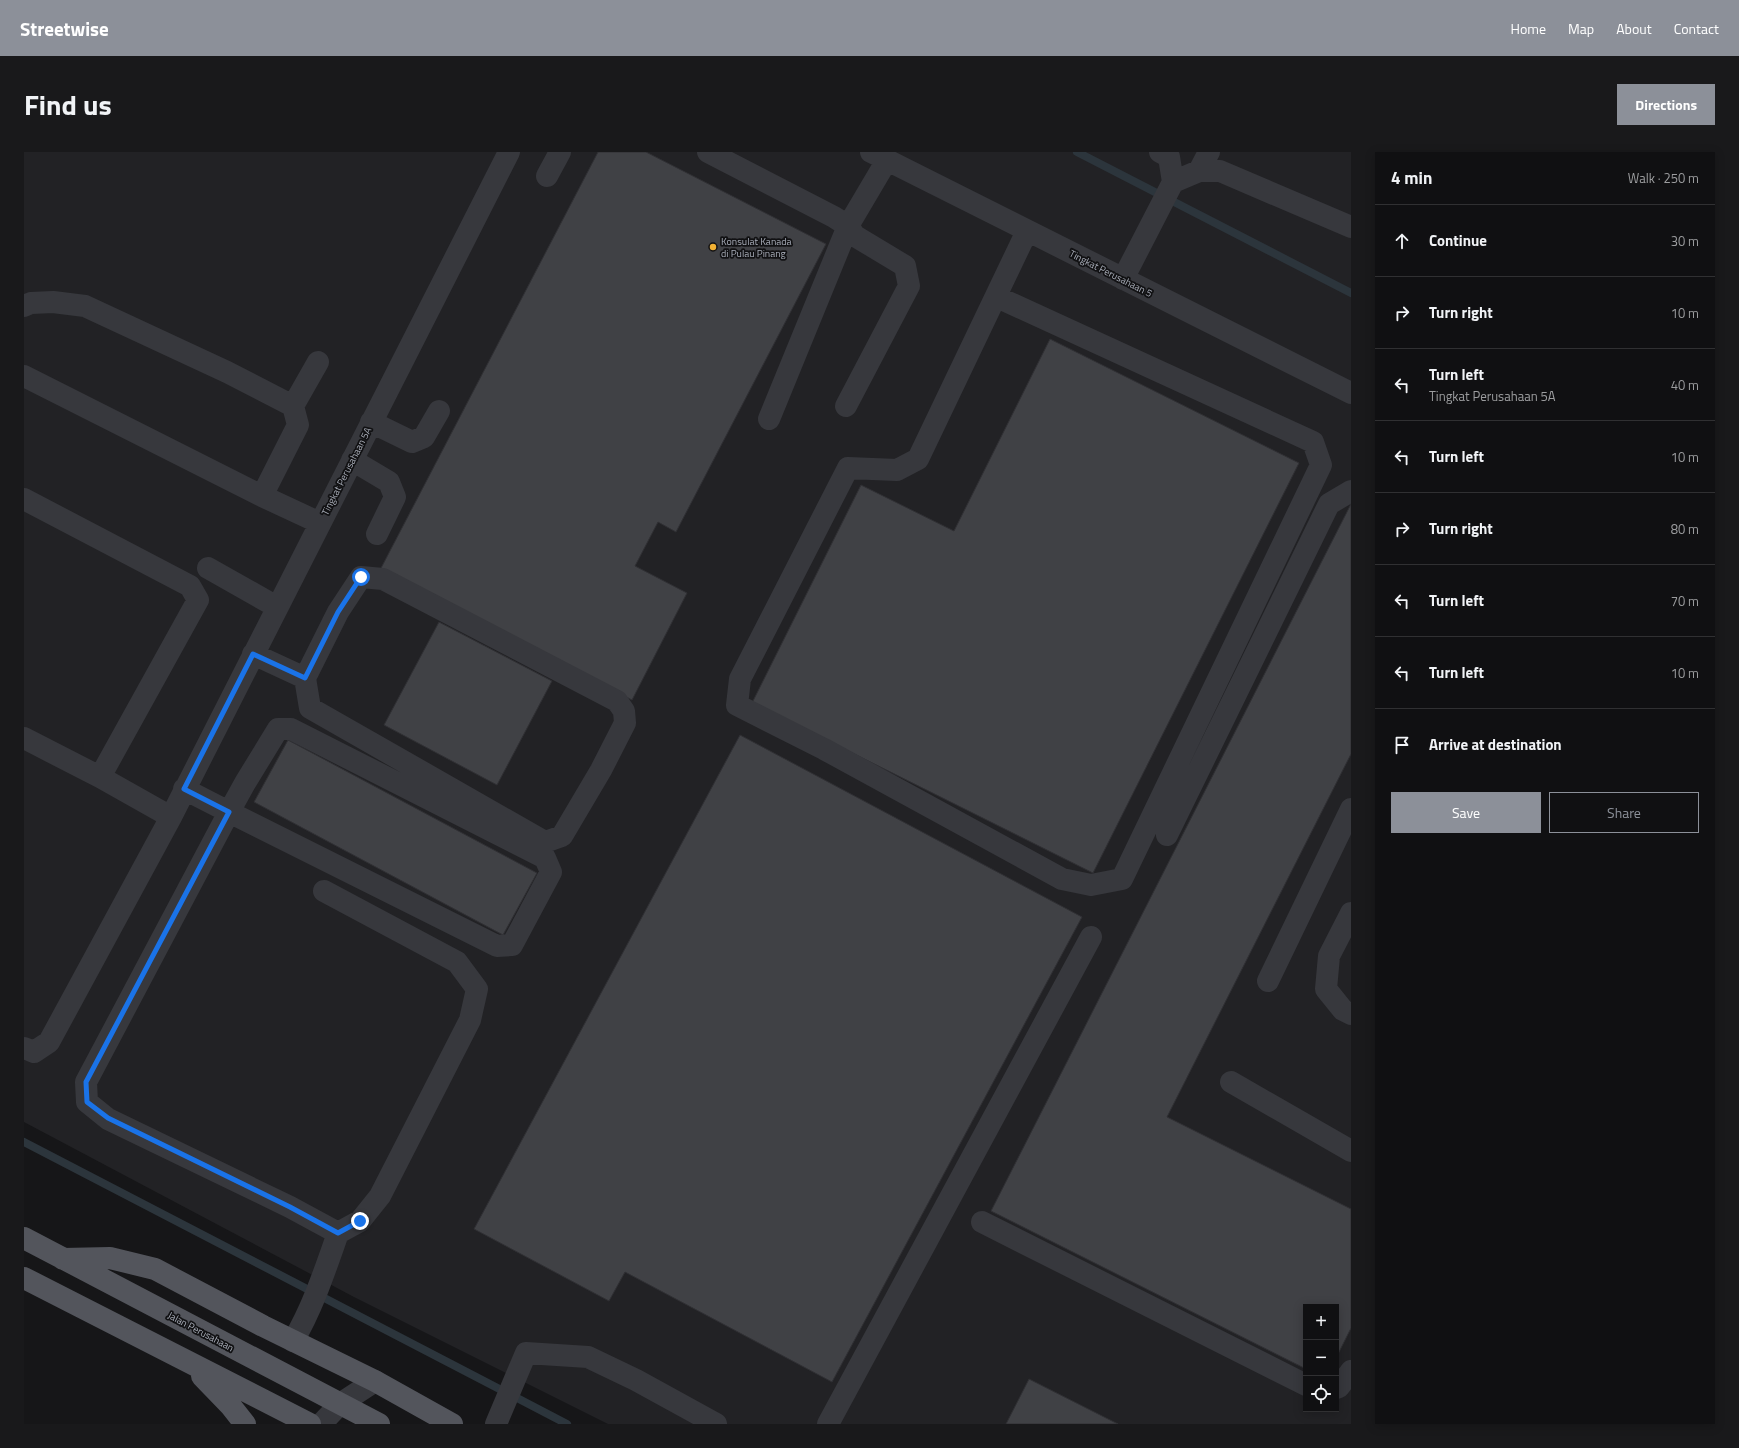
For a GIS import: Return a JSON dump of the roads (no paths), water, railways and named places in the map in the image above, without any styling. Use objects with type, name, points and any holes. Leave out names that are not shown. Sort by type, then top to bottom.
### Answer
[{"type":"main road","name":"Jalan Perusahaan","points":[[24,1238],[379,1424]]},
{"type":"main road","points":[[63,1259],[110,1258],[155,1269],[298,1334],[375,1381],[452,1424]]},
{"type":"main road","points":[[24,1278],[310,1424]]},
{"type":"main road","points":[[190,1363],[230,1405],[245,1424]]},
{"type":"street","name":"Tingkat Perusahaan 5A","points":[[24,1048],[34,1052],[50,1042],[171,817],[509,152]]},
{"type":"street","points":[[547,176],[560,152]]},
{"type":"street","points":[[708,152],[834,217],[848,226],[855,236],[905,266],[908,286],[846,406]]},
{"type":"street","points":[[1123,279],[1170,186],[1169,157],[1160,152]]},
{"type":"street","points":[[1199,171],[1209,152]]},
{"type":"street","points":[[769,419],[848,226],[879,156]]},
{"type":"street","name":"Tingkat Perusahaan 5","points":[[879,156],[1351,393]]},
{"type":"street","points":[[1170,186],[1199,171],[1220,171],[1351,227]]},
{"type":"street","points":[[997,297],[1313,442],[1321,466],[1122,879],[1091,885],[1062,879],[824,749],[737,705],[740,679],[848,468],[897,470],[918,459],[997,297],[1027,231]]},
{"type":"street","points":[[24,306],[31,303],[53,302],[85,306],[227,372],[293,406]]},
{"type":"street","points":[[262,496],[298,425],[293,406],[318,362]]},
{"type":"street","points":[[24,376],[262,496],[320,523]]},
{"type":"street","points":[[371,422],[412,442],[424,437],[439,411]]},
{"type":"street","points":[[352,460],[389,482],[395,497],[377,534]]},
{"type":"street","points":[[1167,835],[1329,504],[1351,491]]},
{"type":"street","points":[[24,499],[190,586],[198,600],[100,777]]},
{"type":"street","points":[[208,568],[277,607]]},
{"type":"street","points":[[361,577],[383,580],[616,701],[624,711],[625,723],[601,770],[562,836],[545,842],[310,708],[305,678],[338,612],[361,577]]},
{"type":"street","points":[[253,654],[305,678]]},
{"type":"street","points":[[184,789],[229,812],[497,946],[512,945],[551,872],[545,858],[291,729],[278,729],[245,783],[229,812],[86,1082],[87,1102],[108,1118],[290,1207],[338,1233]]},
{"type":"street","points":[[24,738],[100,777],[171,817]]},
{"type":"street","points":[[1268,981],[1351,809]]},
{"type":"street","points":[[298,1334],[324,1276],[338,1233],[360,1221],[380,1196],[470,1020],[477,989],[457,962],[324,891]]},
{"type":"street","points":[[1351,913],[1328,956],[1326,989],[1343,1010],[1351,1014]]},
{"type":"street","points":[[828,1424],[1091,937]]},
{"type":"street","points":[[1231,1082],[1351,1152]]},
{"type":"street","points":[[982,1222],[1303,1383]]},
{"type":"street","points":[[496,1422],[526,1353],[588,1357],[636,1380],[716,1424]]},
{"type":"street","points":[[1339,1387],[1351,1371]]},
{"type":"street","points":[[321,1424],[340,1404],[375,1381]]},
{"type":"waterway","points":[[1077,152],[1351,293]]},
{"type":"waterway","points":[[24,1142],[567,1424]]},
{"type":"place","name":"Konsulat Kanada di Pulau Pinang","points":[[713,247]]}]
